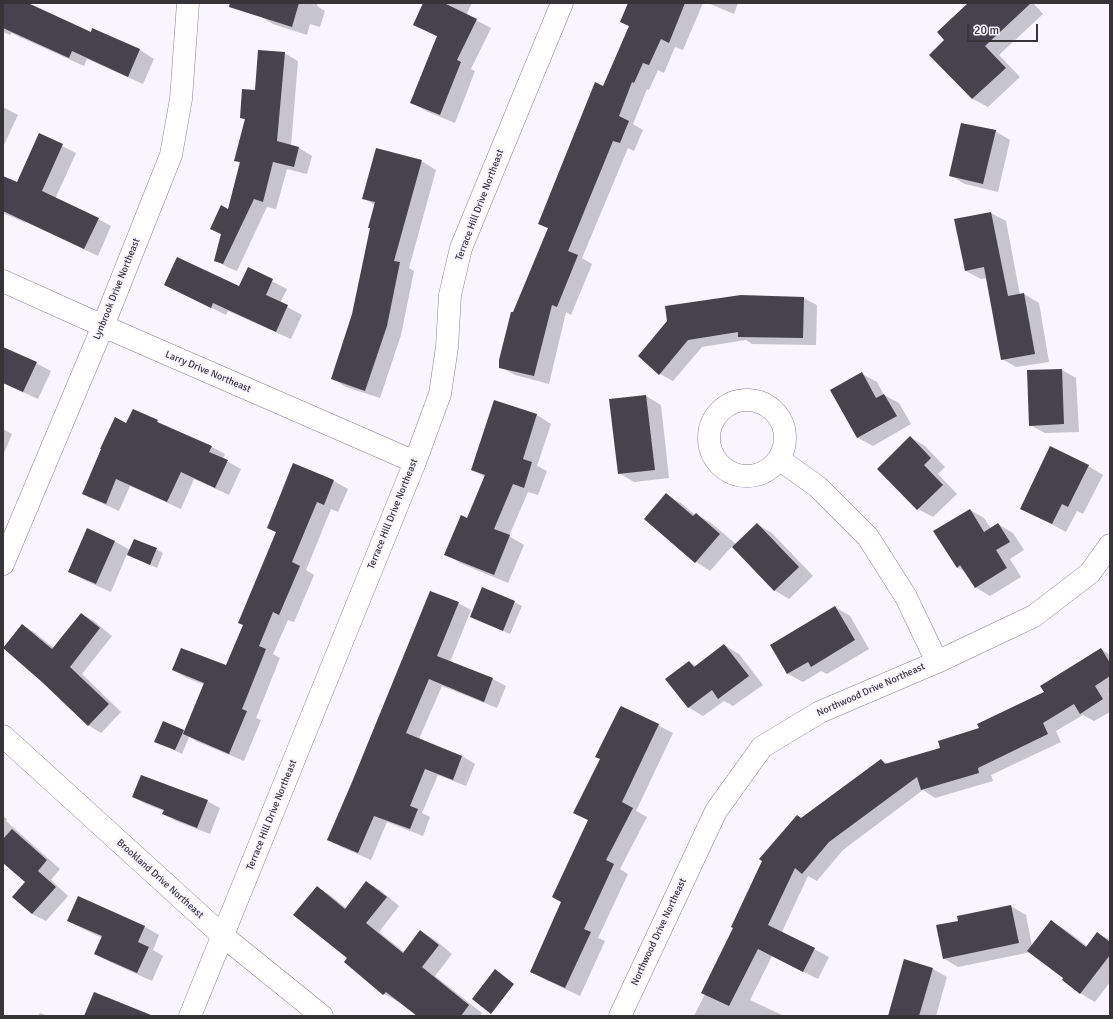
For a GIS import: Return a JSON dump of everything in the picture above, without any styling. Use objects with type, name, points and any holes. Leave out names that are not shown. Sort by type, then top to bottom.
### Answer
[{"type":"street","name":"Lynbrook Drive Northeast","points":[[3,564],[103,326],[171,155],[181,99],[188,3]]},
{"type":"street","name":"Terrace Hill Drive Northeast","points":[[190,1016],[415,462],[440,394],[448,347],[450,295],[461,248],[562,3]]},
{"type":"street","name":"Larry Drive Northeast","points":[[3,281],[415,462]]},
{"type":"street","points":[[779,459],[818,487],[868,537],[906,596],[937,662]]},
{"type":"street","name":"Northwood Drive Northeast","points":[[620,1016],[716,811],[762,747],[820,712],[937,662],[1034,616],[1090,573],[1110,545]]},
{"type":"street","name":"Brookland Drive Northeast","points":[[3,736],[223,936],[322,1016]]},
{"type":"building","points":[[3,3],[28,3],[91,32],[92,28],[140,49],[128,77],[72,51],[69,58],[3,28]]},
{"type":"building","points":[[230,3],[299,3],[292,27],[229,7]]},
{"type":"building","points":[[423,3],[444,3],[477,19],[457,60],[461,62],[440,115],[410,103],[437,36],[413,25]]},
{"type":"building","points":[[628,3],[685,3],[669,43],[661,39],[649,65],[643,63],[634,83],[632,82],[619,116],[629,121],[620,143],[613,141],[568,251],[578,255],[557,307],[552,305],[534,376],[499,368],[499,360],[511,312],[513,312],[548,228],[538,224],[595,82],[603,86],[629,26],[620,22]]},
{"type":"building","points":[[968,3],[1031,3],[985,46],[1006,68],[972,99],[929,55],[944,40],[937,32]]},
{"type":"building","points":[[258,50],[285,52],[277,141],[299,147],[294,167],[273,162],[263,202],[254,199],[223,264],[214,261],[221,234],[210,229],[221,205],[228,209],[240,162],[234,161],[245,119],[240,118],[242,89],[255,90]]},
{"type":"building","points":[[961,123],[996,130],[983,184],[949,176]]},
{"type":"building","points":[[39,133],[63,144],[42,191],[99,218],[84,249],[3,211],[3,176],[17,182]]},
{"type":"building","points":[[376,148],[422,160],[394,261],[400,262],[387,326],[365,391],[331,379],[352,314],[370,228],[368,228],[375,202],[362,199]]},
{"type":"building","points":[[991,212],[1008,296],[1024,293],[1035,354],[1001,360],[984,267],[965,271],[954,219]]},
{"type":"building","points":[[177,257],[239,286],[248,267],[273,279],[266,295],[288,305],[276,332],[213,303],[211,308],[164,285]]},
{"type":"building","points":[[741,295],[804,297],[803,338],[738,337],[738,332],[688,340],[659,375],[638,356],[667,321],[665,306]]},
{"type":"building","points":[[3,347],[37,362],[23,392],[3,383]]},
{"type":"building","points":[[1062,369],[1064,424],[1029,426],[1027,370]]},
{"type":"building","points":[[862,372],[876,398],[884,394],[897,416],[857,438],[830,390]]},
{"type":"building","points":[[646,395],[655,470],[618,474],[609,399]]},
{"type":"building","points":[[494,400],[537,414],[523,459],[532,462],[524,488],[513,484],[494,529],[510,535],[494,575],[444,555],[461,515],[467,518],[485,475],[471,470]]},
{"type":"building","points":[[133,409],[158,420],[157,422],[212,446],[209,452],[228,460],[215,488],[181,472],[167,502],[116,479],[106,504],[82,494],[115,417],[126,423]]},
{"type":"building","points":[[910,436],[931,458],[924,465],[943,485],[917,510],[877,469]]},
{"type":"building","points":[[1050,446],[1089,465],[1068,507],[1062,504],[1052,524],[1020,509]]},
{"type":"building","points":[[293,463],[334,480],[324,505],[317,502],[292,562],[300,566],[279,615],[273,612],[259,646],[266,649],[242,709],[247,711],[229,754],[183,734],[204,683],[172,670],[181,648],[226,665],[243,625],[238,623],[276,532],[267,528]]},
{"type":"building","points":[[666,493],[693,516],[696,513],[720,534],[695,563],[644,519]]},
{"type":"building","points":[[970,509],[984,532],[998,523],[1010,542],[996,550],[1007,568],[975,588],[960,565],[957,568],[933,531]]},
{"type":"building","points":[[757,523],[799,567],[774,591],[732,547]]},
{"type":"building","points":[[87,528],[115,541],[96,584],[68,572]]},
{"type":"building","points":[[134,539],[157,548],[150,565],[127,555]]},
{"type":"building","points":[[482,587],[515,601],[503,631],[470,617]]},
{"type":"building","points":[[430,591],[459,602],[437,656],[493,678],[484,702],[429,679],[406,733],[462,756],[453,780],[425,769],[410,806],[418,809],[410,829],[374,816],[358,853],[327,840]]},
{"type":"building","points":[[835,606],[855,640],[811,667],[808,662],[787,674],[770,645]]},
{"type":"building","points":[[81,613],[100,628],[70,667],[109,704],[88,726],[42,682],[3,648],[22,624],[52,649]]},
{"type":"building","points":[[724,644],[749,676],[718,699],[712,690],[688,708],[665,679],[689,661],[694,667]]},
{"type":"building","points":[[1101,648],[1110,663],[1110,676],[1095,686],[1103,699],[1080,714],[1074,704],[1043,723],[1048,734],[978,768],[979,773],[921,790],[917,777],[829,842],[802,874],[795,868],[768,925],[815,948],[803,972],[758,949],[729,1006],[701,993],[733,928],[731,927],[762,861],[759,859],[797,815],[801,818],[881,759],[885,764],[940,748],[938,741],[979,728],[977,724],[1044,692],[1040,686]]},
{"type":"building","points":[[621,706],[659,724],[622,802],[633,808],[606,860],[614,864],[584,929],[591,932],[565,988],[530,972],[561,902],[552,897],[588,820],[573,813],[600,759],[595,757]]},
{"type":"building","points":[[163,721],[184,730],[175,750],[154,742]]},
{"type":"building","points":[[141,775],[208,800],[197,828],[162,814],[164,810],[132,797]]},
{"type":"building","points":[[12,829],[47,860],[38,871],[56,887],[32,914],[12,897],[25,882],[3,863],[3,839]]},
{"type":"building","points":[[366,881],[387,897],[366,923],[403,953],[420,930],[439,945],[422,967],[469,1005],[461,1016],[417,1016],[386,992],[383,995],[344,962],[347,958],[293,915],[317,886],[345,909]]},
{"type":"building","points":[[78,896],[145,926],[138,942],[149,947],[137,973],[94,954],[102,936],[67,921]]},
{"type":"building","points":[[1011,905],[1019,943],[943,959],[936,925],[958,921],[957,916]]},
{"type":"building","points":[[1051,920],[1086,947],[1097,932],[1110,942],[1110,955],[1080,994],[1062,980],[1063,978],[1027,951]]},
{"type":"building","points":[[904,959],[933,968],[919,1016],[888,1016]]},
{"type":"building","points":[[495,969],[514,984],[491,1014],[472,999]]},
{"type":"building","points":[[94,992],[151,1015],[84,1016]]}]
